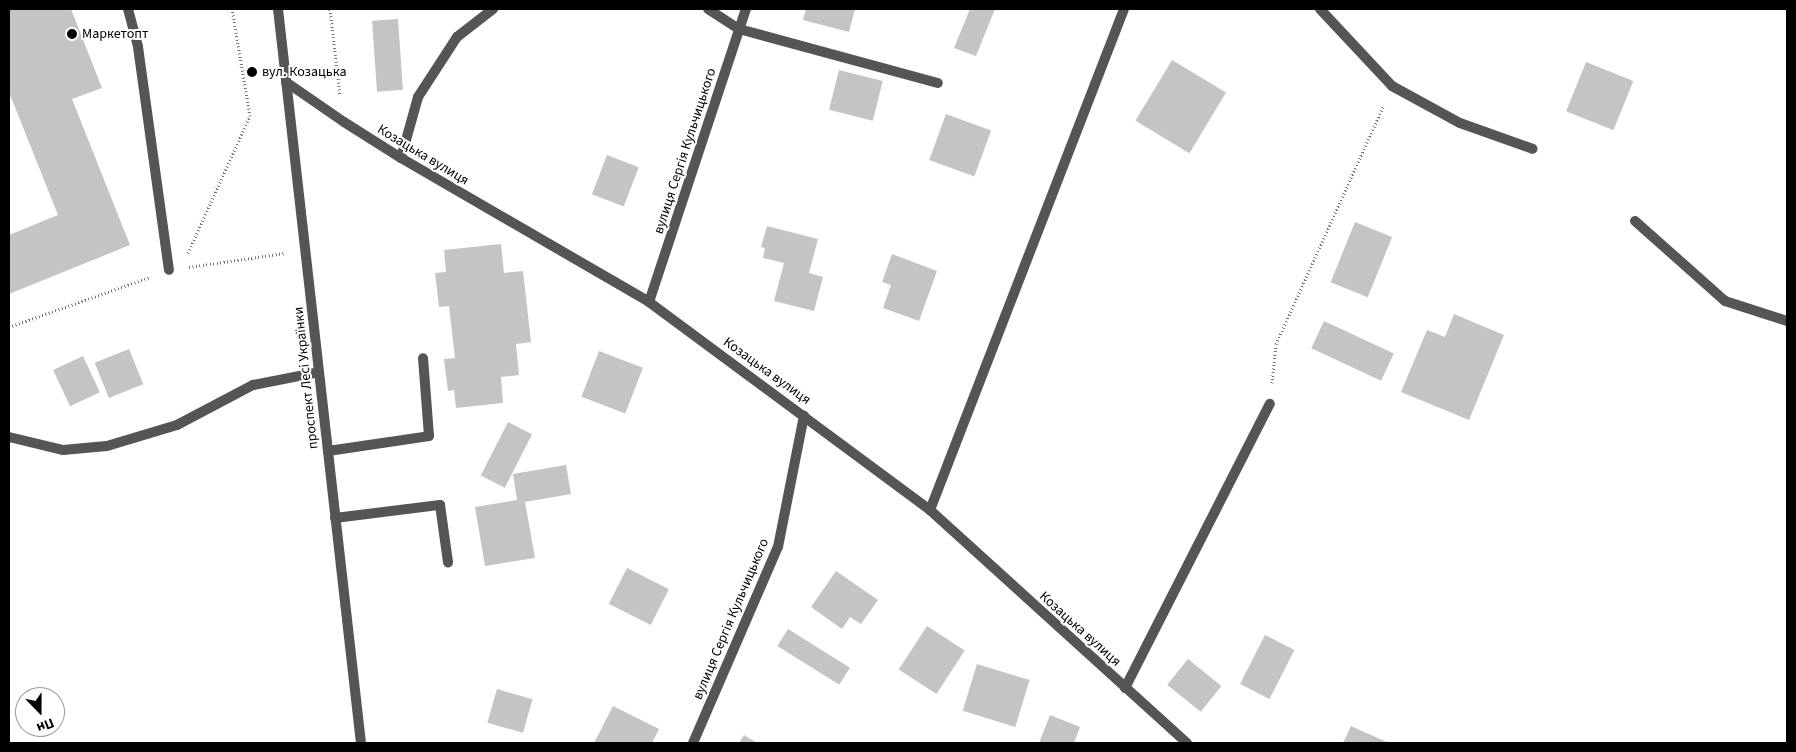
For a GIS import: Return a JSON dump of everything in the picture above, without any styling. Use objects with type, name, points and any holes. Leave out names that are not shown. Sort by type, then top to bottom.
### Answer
[{"type":"street","points":[[128,9],[138,47],[169,270]]},
{"type":"street","name":"проспект Лесі Українки","points":[[278,9],[361,743]]},
{"type":"street","points":[[400,158],[418,97],[457,37],[493,9]]},
{"type":"street","points":[[708,9],[740,29],[938,83]]},
{"type":"street","name":"вулиця Сергія Кульчицького","points":[[649,302],[746,9]]},
{"type":"street","points":[[930,510],[1124,9]]},
{"type":"street","points":[[1320,9],[1392,86],[1460,123],[1533,149]]},
{"type":"street","name":"Козацька вулиця","points":[[286,82],[400,158],[649,302],[930,510],[1187,743]]},
{"type":"street","points":[[1635,221],[1725,301],[1787,321]]},
{"type":"street","points":[[328,451],[429,436],[423,358]]},
{"type":"street","points":[[9,437],[63,450],[107,446],[177,425],[253,385],[319,372]]},
{"type":"street","points":[[1125,688],[1270,404]]},
{"type":"street","name":"вулиця Сергія Кульчицького","points":[[692,743],[778,547],[804,416]]},
{"type":"street","points":[[335,518],[440,505],[448,562]]},
{"type":"path","points":[[185,259],[250,116],[232,9]]},
{"type":"path","points":[[330,9],[344,122]]},
{"type":"path","points":[[1270,404],[1276,344],[1392,86]]},
{"type":"building","points":[[9,9],[71,9],[102,88],[72,99],[130,245],[9,294],[9,235],[58,215],[9,92]]},
{"type":"building","points":[[806,9],[855,9],[849,32],[803,20]]},
{"type":"building","points":[[970,9],[995,9],[976,56],[954,48]]},
{"type":"building","points":[[398,19],[403,90],[377,92],[372,21]]},
{"type":"building","points":[[1172,60],[1226,92],[1189,153],[1135,121]]},
{"type":"building","points":[[1586,62],[1633,81],[1613,130],[1566,111]]},
{"type":"building","points":[[839,70],[883,81],[873,121],[829,110]]},
{"type":"building","points":[[946,114],[991,130],[974,176],[929,160]]},
{"type":"building","points":[[607,155],[639,167],[624,206],[592,194]]},
{"type":"building","points":[[1355,222],[1392,237],[1368,297],[1331,282]]},
{"type":"building","points":[[767,226],[818,239],[809,273],[823,277],[814,311],[774,301],[784,263],[763,258],[765,248],[761,247]]},
{"type":"building","points":[[501,244],[504,273],[523,271],[531,342],[516,344],[519,375],[501,377],[503,403],[456,408],[454,390],[448,391],[444,359],[455,358],[449,306],[439,307],[435,273],[446,272],[444,250]]},
{"type":"building","points":[[892,254],[937,271],[919,321],[883,308],[891,285],[882,282]]},
{"type":"building","points":[[1454,314],[1504,335],[1469,420],[1401,392],[1427,330],[1445,337]]},
{"type":"building","points":[[1324,321],[1394,354],[1381,381],[1311,348]]},
{"type":"building","points":[[129,349],[143,384],[109,398],[95,363]]},
{"type":"building","points":[[599,351],[643,368],[625,414],[581,397]]},
{"type":"building","points":[[83,356],[100,392],[70,406],[53,370]]},
{"type":"building","points":[[508,422],[532,434],[505,488],[481,475]]},
{"type":"building","points":[[566,465],[571,494],[525,502],[535,558],[485,566],[475,507],[517,500],[513,474]]},
{"type":"building","points":[[627,568],[669,589],[651,625],[609,604]]},
{"type":"building","points":[[836,571],[878,600],[861,624],[850,617],[842,629],[811,607]]},
{"type":"building","points":[[927,626],[965,651],[936,694],[899,670]]},
{"type":"building","points":[[788,629],[850,668],[839,685],[777,646]]},
{"type":"building","points":[[1265,635],[1294,650],[1269,699],[1240,684]]},
{"type":"building","points":[[1188,659],[1221,686],[1201,712],[1167,685]]},
{"type":"building","points":[[977,664],[1030,680],[1015,727],[963,711]]},
{"type":"building","points":[[497,689],[533,699],[523,733],[487,723]]},
{"type":"building","points":[[613,706],[659,729],[652,743],[594,743]]},
{"type":"building","points":[[1050,715],[1080,727],[1074,743],[1039,743]]},
{"type":"building","points":[[1351,726],[1389,743],[1343,743]]},
{"type":"building","points":[[744,735],[757,743],[739,743]]},
{"type":"place","name":"Маркетопт","points":[[72,34]]},
{"type":"place","name":"вул. Козацька","points":[[252,72]]}]
